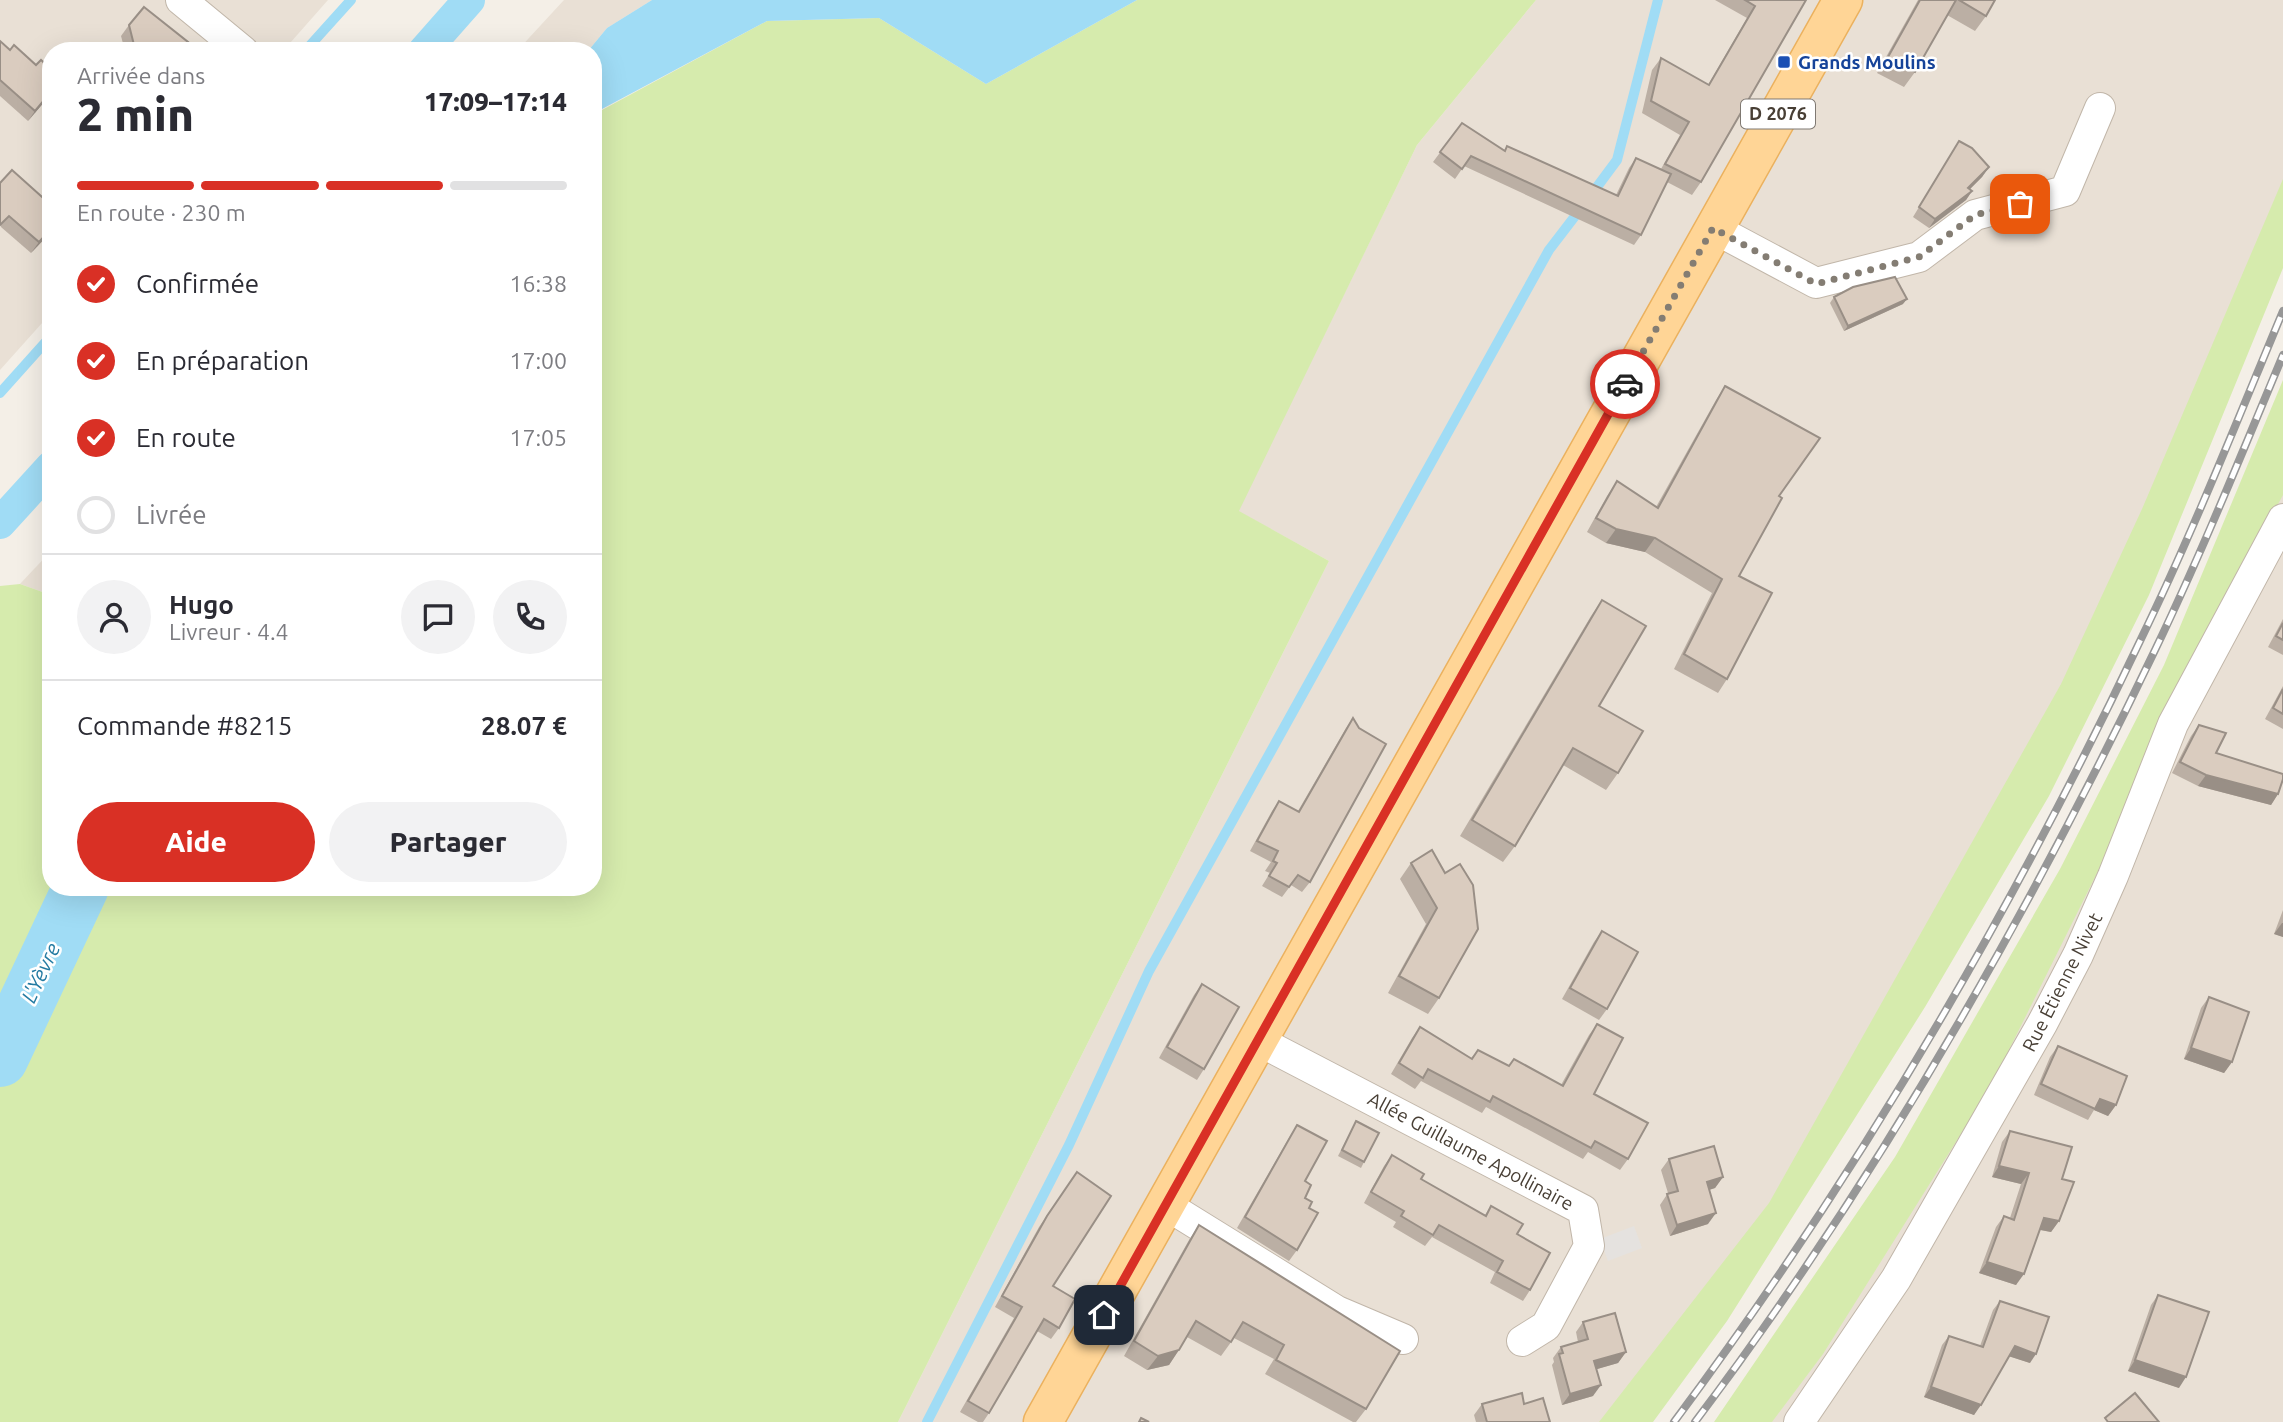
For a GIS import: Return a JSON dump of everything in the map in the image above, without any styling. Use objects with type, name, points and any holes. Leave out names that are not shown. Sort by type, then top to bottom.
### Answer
[{"type":"main road","name":"D 2076","points":[[1043,1422],[1843,0]]},
{"type":"street","points":[[181,0],[232,42]]},
{"type":"street","points":[[1713,228],[1816,284],[1919,257],[1975,215],[2065,191],[2100,108]]},
{"type":"street","name":"Rue Étienne Nivet","points":[[1799,1422],[1896,1279],[2042,1024],[2103,899],[2173,724],[2283,519]]},
{"type":"street","name":"Allée Guillaume Apollinaire","points":[[1257,1040],[1583,1210],[1589,1246],[1546,1326],[1522,1341]]},
{"type":"street","points":[[1166,1205],[1337,1311],[1403,1339]]},
{"type":"shaded area","points":[[0,0],[328,0],[291,42],[42,42],[42,323],[0,370]]},
{"type":"shaded area","points":[[564,0],[652,0],[607,28],[595,42],[525,42]]},
{"type":"shaded area","points":[[1536,0],[2283,0],[2283,212],[1937,953],[1624,1422],[898,1422],[1329,561],[1238,511],[1417,145]]},
{"type":"shaded area","points":[[2283,422],[2283,1422],[1737,1422],[2107,815]]},
{"type":"shaded area","points":[[42,561],[42,592],[20,584]]},
{"type":"shaded area","points":[[1634,1226],[1642,1248],[1608,1261],[1600,1239]]},
{"type":"green space","points":[[1137,0],[1536,0],[1417,145],[1239,511],[1329,561],[898,1422],[0,1422],[0,586],[20,584],[42,592],[42,896],[602,896],[602,110],[767,21],[879,18],[986,84]]},
{"type":"green space","points":[[2283,179],[2283,268],[2149,595],[2049,796],[1925,1007],[1727,1321],[1653,1422],[1599,1422],[1769,1203],[2061,684],[2142,509]]},
{"type":"green space","points":[[2283,380],[2283,495],[2178,685],[2107,853],[1991,1086],[1823,1354],[1772,1422],[1714,1422],[1895,1157],[2060,869],[2164,665]]},
{"type":"water","points":[[652,0],[1137,0],[986,84],[879,18],[767,21],[602,109],[602,42],[595,42],[607,28]]},
{"type":"building","points":[[1745,0],[1806,0],[1701,182],[1665,164],[1689,122],[1651,101],[1661,58],[1709,85],[1755,6]]},
{"type":"building","points":[[1920,0],[1956,0],[1915,72],[1888,57]]},
{"type":"building","points":[[1959,0],[1995,0],[1986,16]]},
{"type":"building","points":[[144,7],[188,42],[133,42],[129,25]]},
{"type":"building","points":[[0,41],[10,50],[14,45],[36,65],[42,61],[42,103],[35,111],[0,80]]},
{"type":"building","points":[[1462,123],[1505,151],[1507,146],[1618,196],[1636,158],[1671,174],[1641,235],[1471,156],[1462,169],[1440,152]]},
{"type":"building","points":[[1959,141],[1972,148],[1989,167],[1968,188],[1972,191],[1935,219],[1919,207]]},
{"type":"building","points":[[12,170],[42,197],[42,239],[39,242],[9,216],[0,225],[0,183]]},
{"type":"building","points":[[1895,277],[1907,299],[1848,326],[1834,297],[1853,287]]},
{"type":"building","points":[[1725,386],[1820,438],[1779,496],[1782,498],[1739,576],[1772,593],[1727,679],[1684,654],[1722,579],[1655,538],[1616,529],[1596,518],[1617,481],[1658,508]]},
{"type":"building","points":[[1602,600],[1646,626],[1599,706],[1643,731],[1618,773],[1573,748],[1515,846],[1472,820]]},
{"type":"building","points":[[2283,623],[2283,640],[2276,636]]},
{"type":"building","points":[[2283,689],[2283,714],[2273,708]]},
{"type":"building","points":[[1353,718],[1359,728],[1386,744],[1310,882],[1298,875],[1289,887],[1269,876],[1277,863],[1273,861],[1278,851],[1257,841],[1279,801],[1299,812]]},
{"type":"building","points":[[2199,725],[2226,733],[2216,753],[2283,774],[2278,794],[2206,775],[2180,762]]},
{"type":"building","points":[[1432,850],[1445,873],[1460,864],[1473,885],[1478,929],[1439,998],[1399,976],[1437,908],[1411,863]]},
{"type":"building","points":[[1602,931],[1638,952],[1607,1009],[1570,988]]},
{"type":"building","points":[[1202,984],[1239,1007],[1204,1069],[1167,1047]]},
{"type":"building","points":[[2209,997],[2249,1012],[2232,1062],[2191,1048]]},
{"type":"building","points":[[1597,1024],[1623,1038],[1594,1094],[1648,1123],[1628,1159],[1595,1141],[1591,1148],[1493,1096],[1490,1102],[1428,1069],[1423,1078],[1399,1063],[1420,1027],[1472,1059],[1478,1050],[1509,1066],[1514,1059],[1563,1086]]},
{"type":"building","points":[[2058,1046],[2127,1076],[2116,1105],[2100,1099],[2095,1109],[2041,1084]]},
{"type":"building","points":[[1356,1121],[1379,1133],[1364,1162],[1342,1150]]},
{"type":"building","points":[[1297,1125],[1327,1141],[1305,1181],[1311,1185],[1305,1198],[1312,1202],[1309,1208],[1318,1213],[1297,1250],[1245,1217]]},
{"type":"building","points":[[2010,1131],[2072,1147],[2062,1179],[2074,1182],[2059,1221],[2044,1218],[2024,1274],[1987,1262],[2004,1216],[2014,1220],[2029,1173],[1999,1166]]},
{"type":"building","points":[[1714,1146],[1723,1177],[1707,1182],[1716,1213],[1677,1225],[1667,1194],[1678,1191],[1669,1159]]},
{"type":"building","points":[[1392,1155],[1424,1174],[1421,1179],[1486,1216],[1491,1206],[1523,1224],[1517,1234],[1550,1253],[1530,1290],[1497,1272],[1503,1261],[1439,1225],[1433,1235],[1401,1216],[1404,1211],[1371,1192]]},
{"type":"building","points":[[1077,1172],[1111,1196],[1053,1286],[1075,1299],[1059,1328],[1044,1319],[989,1413],[968,1401],[1022,1307],[1002,1296],[1047,1216]]},
{"type":"building","points":[[1199,1225],[1400,1351],[1366,1409],[1276,1360],[1284,1345],[1243,1322],[1231,1342],[1196,1321],[1179,1350],[1158,1356],[1134,1341]]},
{"type":"building","points":[[2158,1295],[2209,1312],[2186,1377],[2135,1360]]},
{"type":"building","points":[[2000,1301],[2049,1317],[2036,1354],[2015,1346],[1981,1405],[1931,1387],[1949,1336],[1983,1347]]},
{"type":"building","points":[[1615,1313],[1626,1352],[1594,1361],[1601,1385],[1570,1394],[1559,1354],[1563,1353],[1561,1347],[1588,1339],[1583,1322]]},
{"type":"building","points":[[1522,1393],[1524,1404],[1543,1398],[1550,1422],[1487,1422],[1482,1404]]},
{"type":"building","points":[[2135,1393],[2159,1422],[2108,1422],[2105,1418]]},
{"type":"waterway","points":[[313,42],[351,0]]},
{"type":"waterway","points":[[432,42],[469,0]]},
{"type":"waterway","points":[[1591,195],[1617,160],[1658,0]]},
{"type":"waterway","points":[[927,1422],[1069,1145],[1149,971],[1549,250],[1582,207]]},
{"type":"waterway","points":[[0,393],[42,346]]},
{"type":"waterway","points":[[0,523],[42,477]]},
{"type":"waterway","name":"L'Yèvre","points":[[0,1059],[77,896]]},
{"type":"railway","points":[[1674,1422],[1741,1330],[1867,1140],[1927,1042],[2039,843],[2091,742],[2179,558],[2283,311]]},
{"type":"railway","points":[[1695,1422],[1825,1238],[1945,1046],[2001,948],[2107,749],[2156,648],[2206,539],[2283,355]]},
{"type":"way so far","points":[[1625,384],[1713,228],[1816,284],[1919,257],[1975,215],[2020,204]]},
{"type":"place","name":"Grands Moulins","points":[[1784,62]]},
{"type":"route","points":[[1104,1315],[1625,384]]}]
